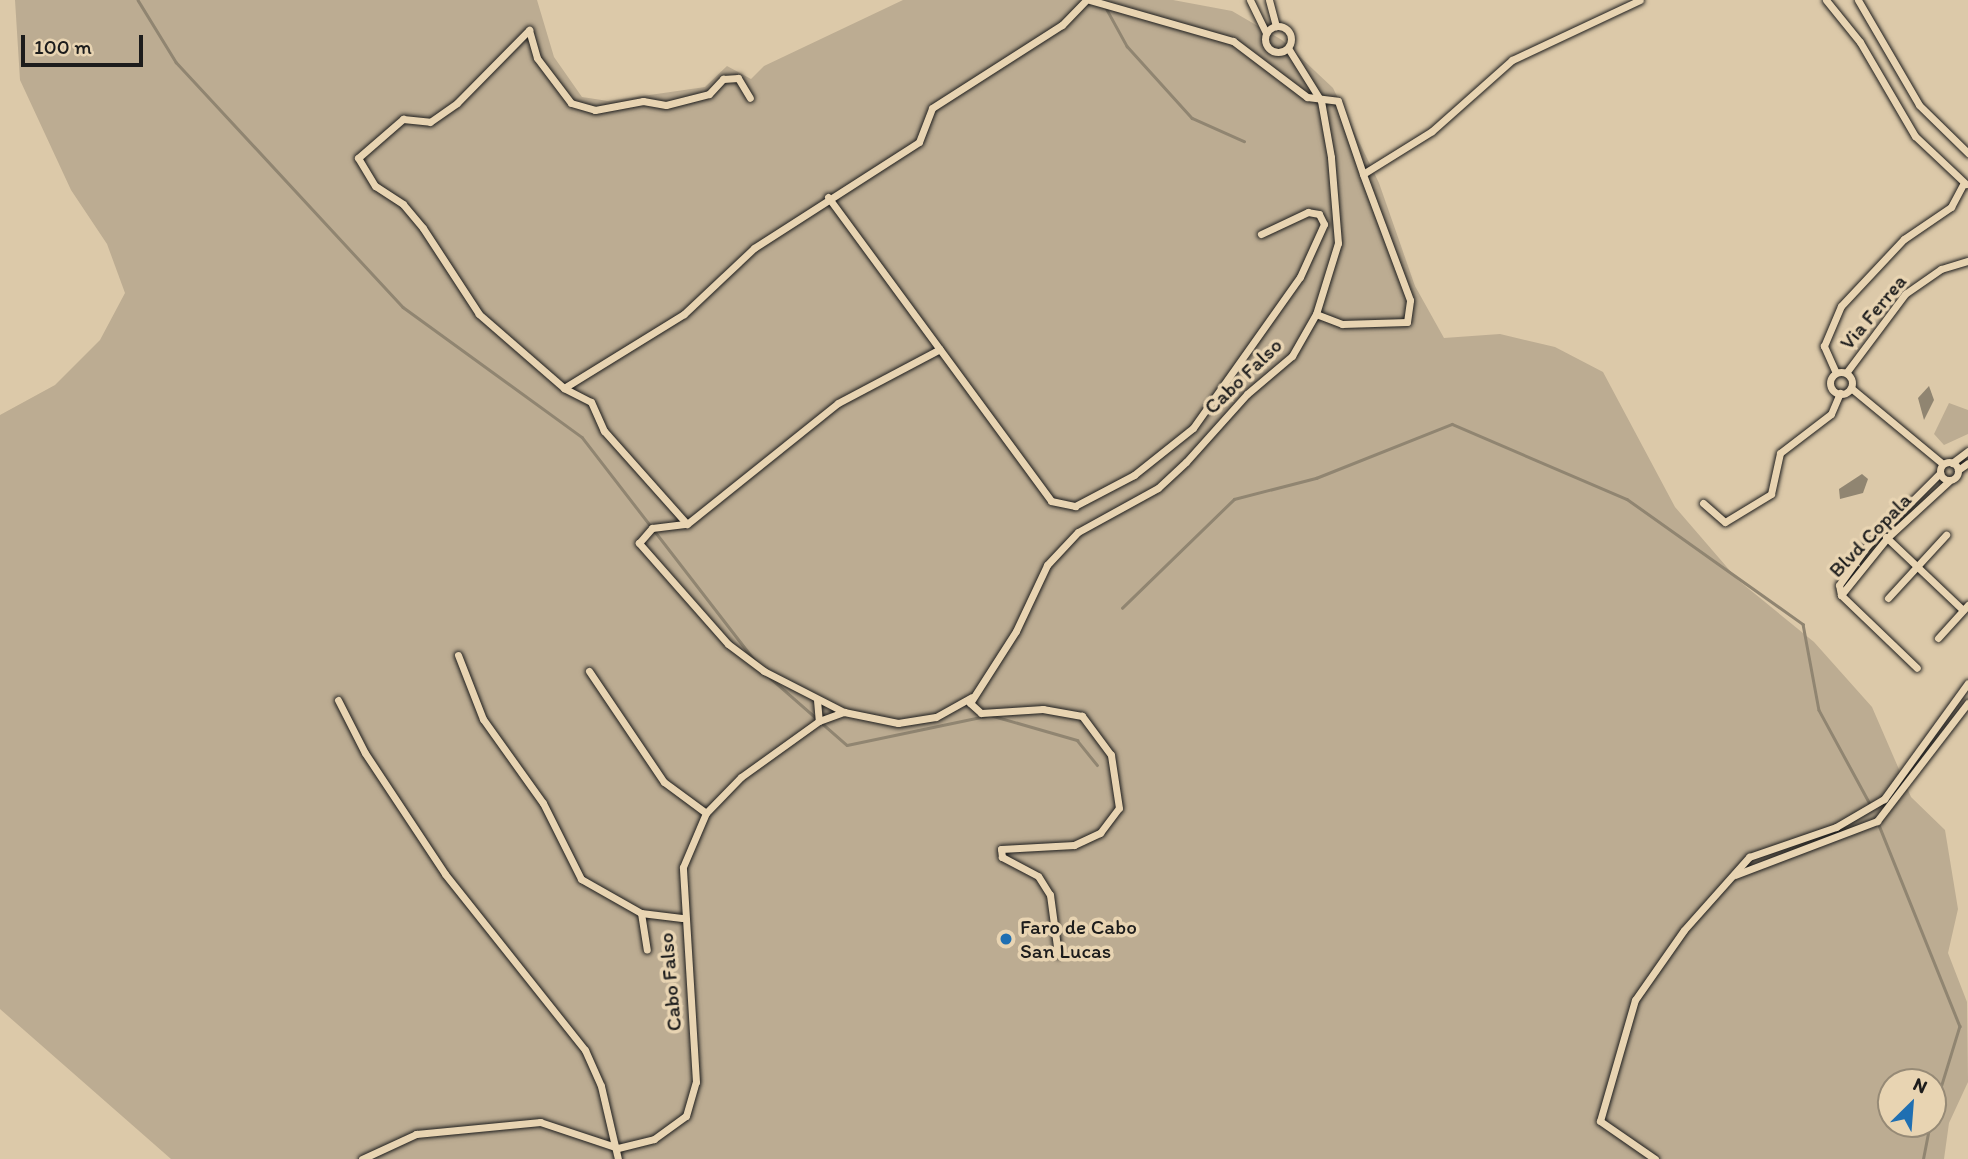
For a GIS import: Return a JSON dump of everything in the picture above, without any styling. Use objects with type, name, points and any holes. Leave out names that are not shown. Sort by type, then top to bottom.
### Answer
[{"type":"street","points":[[564,388],[684,314],[754,248],[828,197],[919,142],[932,108],[1062,25],[1088,0],[1233,41],[1292,89],[1321,101],[1338,102],[1411,313],[1408,322],[1374,326],[1342,324],[1316,314]]},
{"type":"street","points":[[1363,174],[1441,124],[1512,60],[1640,0]]},
{"type":"street","points":[[1826,0],[1860,42],[1915,136],[1966,184],[1951,207],[1896,246],[1842,306],[1824,346],[1836,373],[1831,384],[1840,393]]},
{"type":"street","points":[[1858,0],[1912,96],[1968,153]]},
{"type":"street","points":[[1288,48],[1269,49],[1266,33],[1251,2],[1268,1],[1276,26],[1290,32],[1288,48],[1321,101]]},
{"type":"street","points":[[1266,33],[1276,26]]},
{"type":"street","points":[[687,524],[604,431],[590,402],[564,388],[479,314],[423,228],[403,204],[375,186],[358,158],[403,119],[430,122],[457,103],[529,30],[537,58],[571,103],[595,110],[643,101],[666,105],[709,94],[723,79],[738,78],[750,98]]},
{"type":"street","name":"Cabo Falso","points":[[618,1148],[654,1139],[686,1116],[696,1082],[682,918],[683,867],[706,813],[741,777],[820,721],[844,712],[898,723],[936,717],[972,697],[1016,631],[1047,565],[1078,532],[1157,488],[1186,462],[1247,394],[1292,356],[1316,314],[1338,243],[1321,101]]},
{"type":"street","points":[[828,197],[1051,501],[1075,506],[1134,475],[1193,428],[1300,277],[1324,224],[1319,214],[1308,212],[1261,234]]},
{"type":"street","name":"Via Ferrea","points":[[1846,373],[1905,295],[1941,269],[1968,261]]},
{"type":"street","points":[[844,712],[817,699],[728,644],[639,543],[652,528],[687,524],[838,403],[940,349]]},
{"type":"street","points":[[1836,373],[1846,373],[1851,388],[1943,464],[1952,463],[1968,451]]},
{"type":"street","points":[[1703,503],[1725,522],[1771,494],[1780,453],[1832,414],[1840,393],[1851,388]]},
{"type":"street","points":[[1952,463],[1958,470]]},
{"type":"street","name":"Blvd Copala","points":[[1841,595],[1887,538],[1968,463]]},
{"type":"street","name":"Blvd Copala","points":[[1841,595],[1839,585],[1880,531],[1940,473],[1943,464]]},
{"type":"street","points":[[1940,473],[1949,481]]},
{"type":"street","points":[[1880,531],[1966,607],[1938,638]]},
{"type":"street","points":[[1888,597],[1946,535]]},
{"type":"street","points":[[1841,595],[1917,668]]},
{"type":"street","points":[[458,654],[462,678],[482,719],[543,803],[581,880],[641,913],[682,918]]},
{"type":"street","points":[[589,671],[664,782],[706,813]]},
{"type":"street","points":[[1655,1159],[1601,1121],[1635,1000],[1684,930],[1755,853],[1855,818],[1884,799],[1968,683]]},
{"type":"street","points":[[972,697],[971,706],[981,713],[1043,709],[1082,716],[1115,765],[1119,807],[1100,833],[1084,844],[1001,849],[1002,857],[1038,876],[1050,895],[1058,954]]},
{"type":"street","points":[[817,699],[820,721]]},
{"type":"street","points":[[338,700],[365,753],[445,874],[585,1050],[618,1148],[618,1159]]},
{"type":"street","points":[[1734,875],[1780,853],[1861,829],[1894,806],[1968,703]]},
{"type":"street","points":[[1884,799],[1894,806]]},
{"type":"street","points":[[1855,818],[1861,829]]},
{"type":"street","points":[[641,913],[647,950]]},
{"type":"street","points":[[362,1159],[416,1134],[540,1122],[618,1148]]},
{"type":"shaded area","points":[[15,0],[537,0],[554,57],[582,97],[608,101],[705,87],[727,66],[751,79],[764,66],[903,0],[1173,0],[1232,11],[1282,40],[1333,88],[1379,183],[1415,286],[1444,338],[1500,334],[1555,347],[1603,372],[1675,507],[1738,580],[1814,642],[1872,707],[1911,797],[1945,830],[1958,909],[1948,953],[1967,1002],[1968,1082],[1949,1123],[1947,1137],[1947,1068],[1877,1068],[1877,1138],[1947,1138],[1944,1159],[171,1159],[0,1009],[0,415],[55,385],[100,340],[125,293],[107,244],[71,190],[20,80]]},
{"type":"shaded area","points":[[1929,386],[1934,400],[1924,420],[1918,398]]},
{"type":"shaded area","points":[[1949,403],[1968,410],[1968,434],[1944,445],[1934,434]]},
{"type":"shaded area","points":[[1862,474],[1868,479],[1863,493],[1840,499],[1839,489]]},
{"type":"waterway","points":[[138,0],[176,62],[403,307],[582,437],[756,662]]},
{"type":"waterway","points":[[1105,6],[1127,46],[1192,118],[1244,141]]},
{"type":"waterway","points":[[1122,608],[1234,499],[1316,478],[1452,424],[1627,499],[1803,624],[1819,710],[1869,802]]},
{"type":"waterway","points":[[767,675],[847,745],[990,715],[1077,740],[1097,765]]},
{"type":"waterway","points":[[1879,825],[1960,1026],[1947,1068]]},
{"type":"waterway","points":[[1923,1159],[1927,1138]]},
{"type":"place","name":"Faro de Cabo San Lucas","points":[[1006,939]]}]
